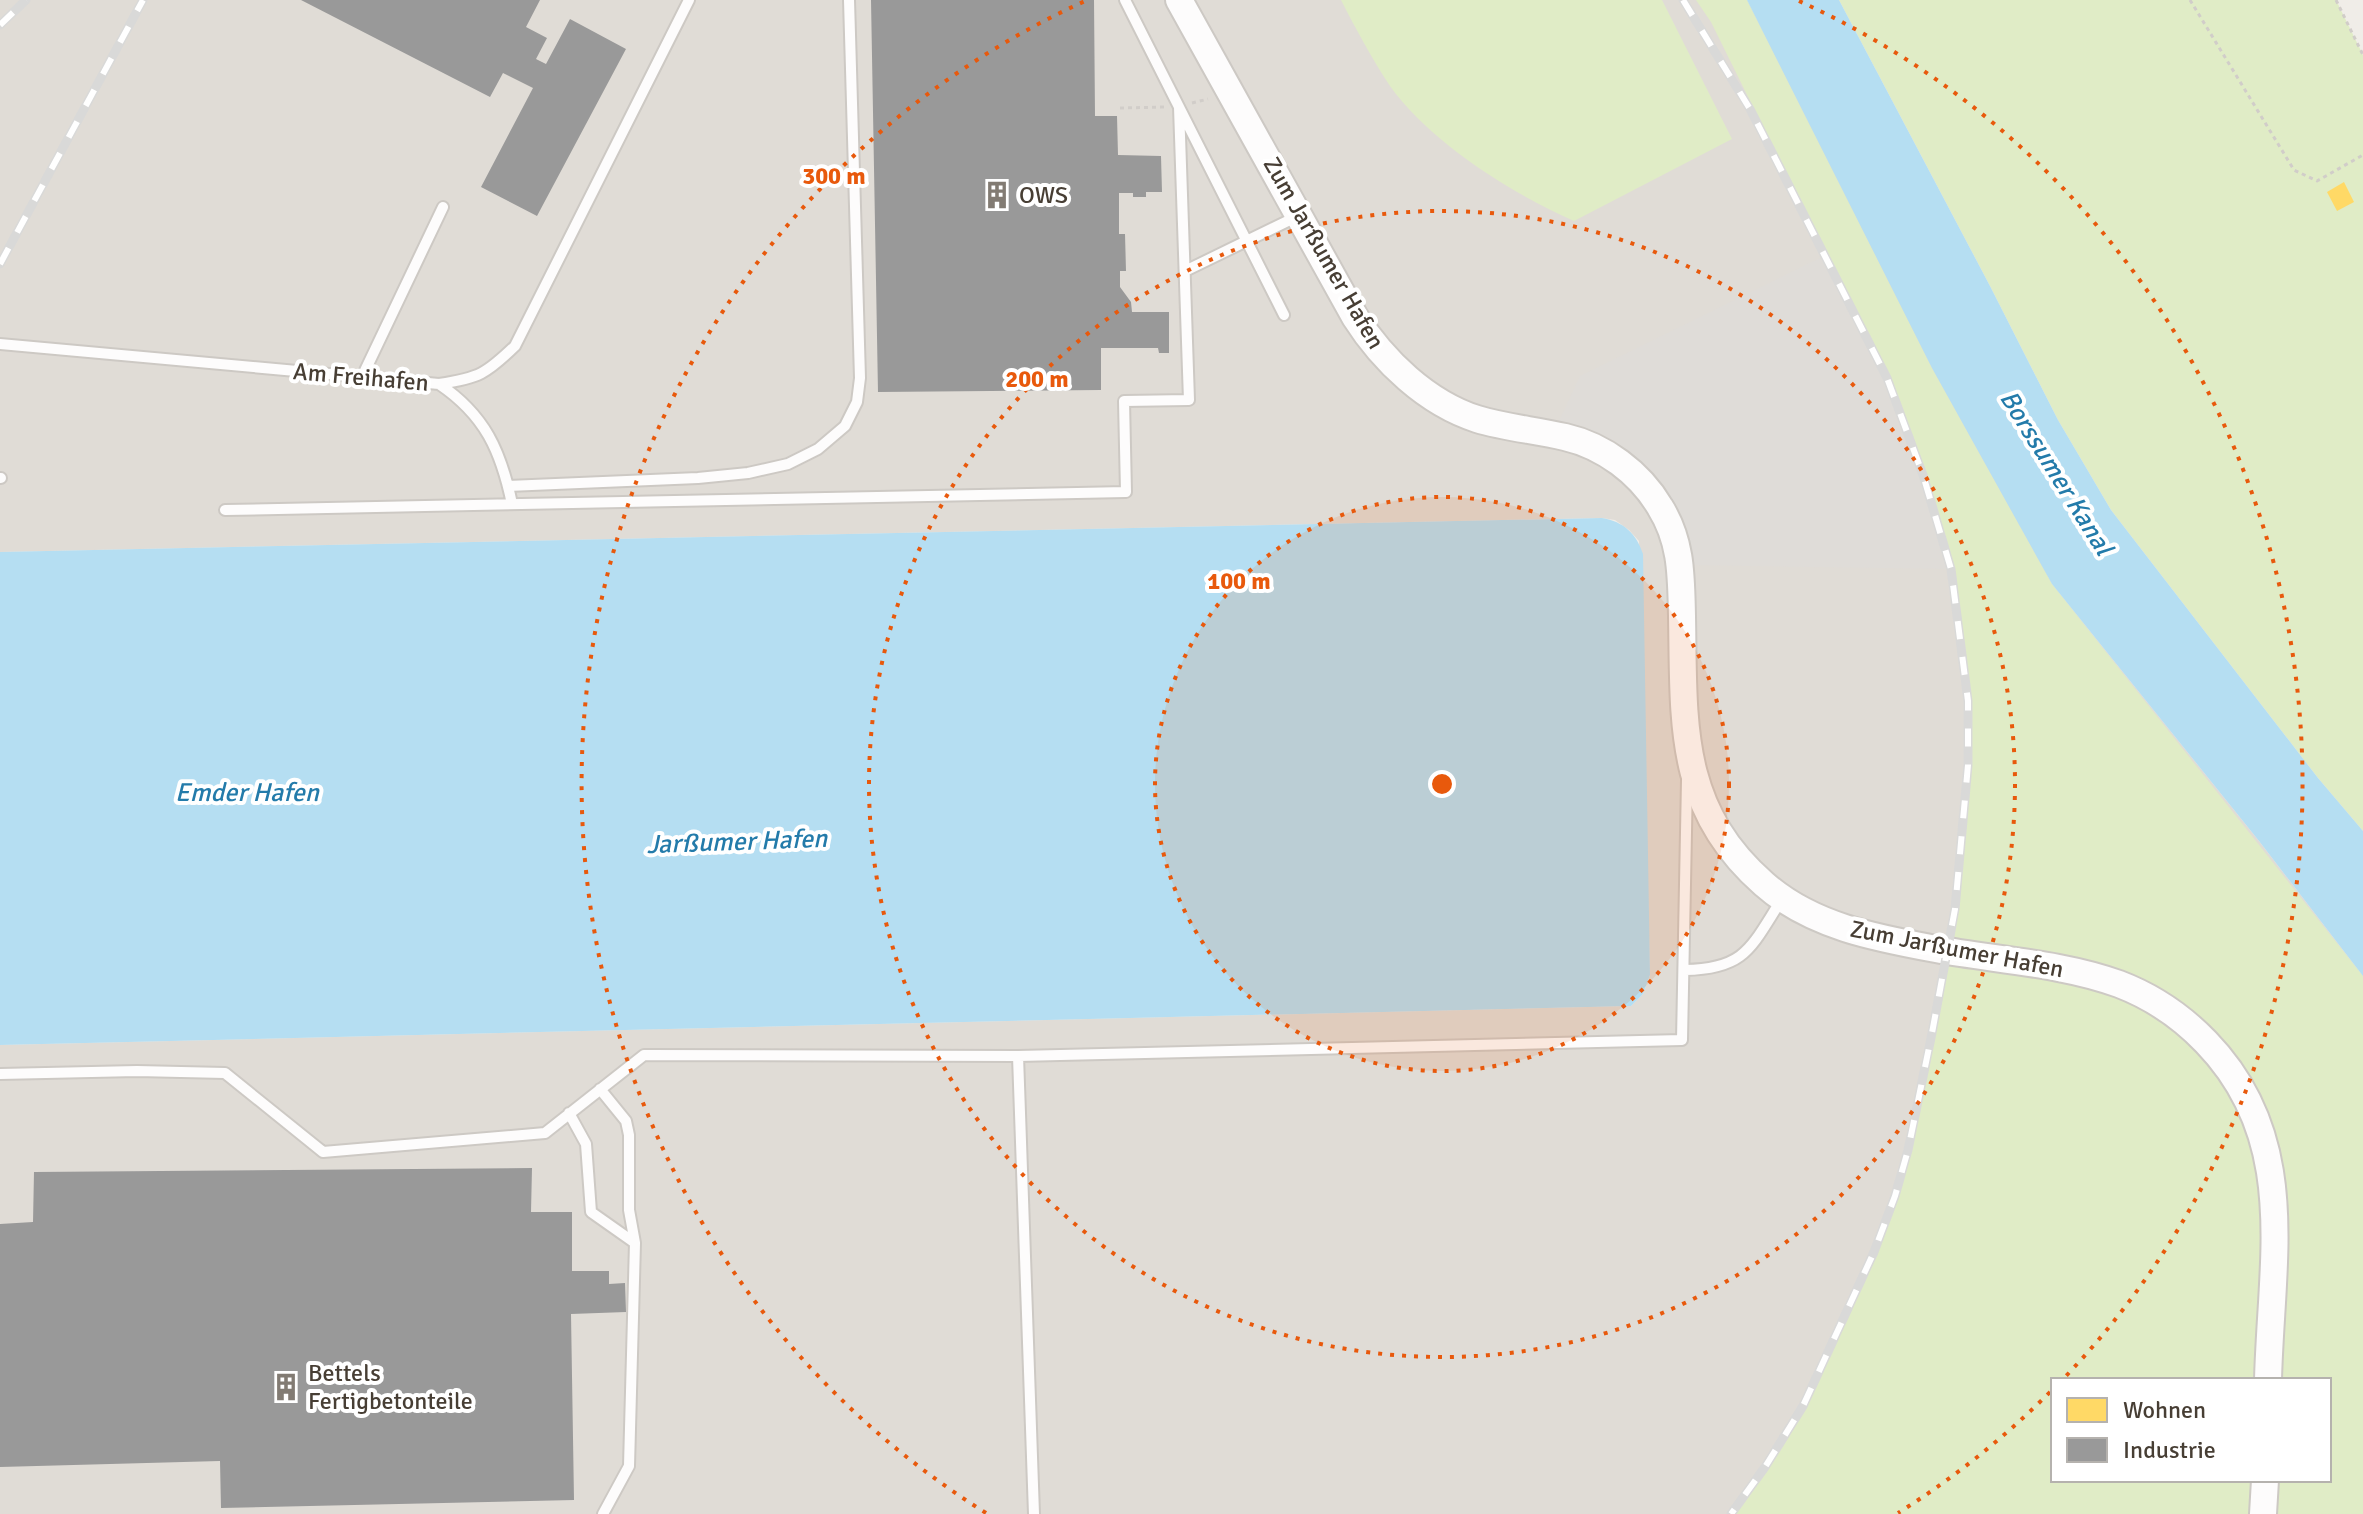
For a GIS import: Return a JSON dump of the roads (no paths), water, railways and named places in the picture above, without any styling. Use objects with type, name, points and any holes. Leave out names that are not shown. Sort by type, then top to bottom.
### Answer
[{"type":"street","name":"Zum Jarßumer Hafen","points":[[1179,0],[1371,342],[1402,373],[1459,412],[1479,420],[1570,438],[1597,450],[1632,473],[1653,497],[1672,528],[1681,565],[1687,754],[1704,805],[1736,858],[1782,899],[1812,915],[1874,936],[2068,971],[2116,983],[2142,994],[2190,1025],[2234,1074],[2257,1118],[2268,1154],[2273,1209],[2268,1378]]},
{"type":"street","points":[[2263,1514],[2265,1482]]},
{"type":"lane","name":"Am Freihafen","points":[[0,344],[439,384],[471,379],[491,369],[515,346],[689,0]]},
{"type":"lane","points":[[508,486],[748,473],[788,464],[818,449],[845,426],[857,402],[860,378],[849,0]]},
{"type":"lane","points":[[1125,0],[1284,315]]},
{"type":"lane","points":[[225,510],[1126,492],[1124,401],[1189,400],[1179,107]]},
{"type":"lane","points":[[362,377],[443,207]]},
{"type":"lane","points":[[1185,271],[1299,215]]},
{"type":"lane","points":[[439,384],[463,400],[485,431],[504,464],[512,504]]},
{"type":"lane","points":[[0,1074],[225,1073],[323,1152],[545,1133],[644,1055],[1018,1056],[1682,1040],[1687,754]]},
{"type":"lane","points":[[1685,970],[1711,970],[1737,960],[1756,940],[1782,899]]},
{"type":"lane","points":[[1018,1056],[1034,1514]]},
{"type":"lane","points":[[600,1089],[626,1121],[629,1135],[629,1210],[635,1243],[629,1466],[603,1514]]},
{"type":"lane","points":[[569,1113],[586,1144],[591,1212],[635,1243]]},
{"type":"water","name":"Borssumer Kanal","points":[[1747,0],[1839,0],[2058,420],[2111,510],[2318,778],[2363,831],[2363,976],[2259,841],[2052,584],[1932,368]]},
{"type":"water","name":"Emder Hafen","points":[[1602,518],[1617,522],[1628,530],[1643,554],[1650,975],[1643,994],[1631,1006],[0,1045],[0,552]]},
{"type":"railway","points":[[0,25],[26,0]]},
{"type":"railway","points":[[0,264],[143,0]]},
{"type":"railway","points":[[1683,0],[1750,109],[1887,378],[1923,475],[1951,569],[1968,701],[1968,765],[1955,909],[1908,1150],[1895,1196],[1874,1252],[1803,1406],[1731,1514]]},
{"type":"place","name":"OWS","points":[[997,195]]},
{"type":"place","name":"Bettels Fertigbetonteile","points":[[286,1387]]},
{"type":"water label","name":"Jarßumer Hafen","points":[[737,842]]}]
